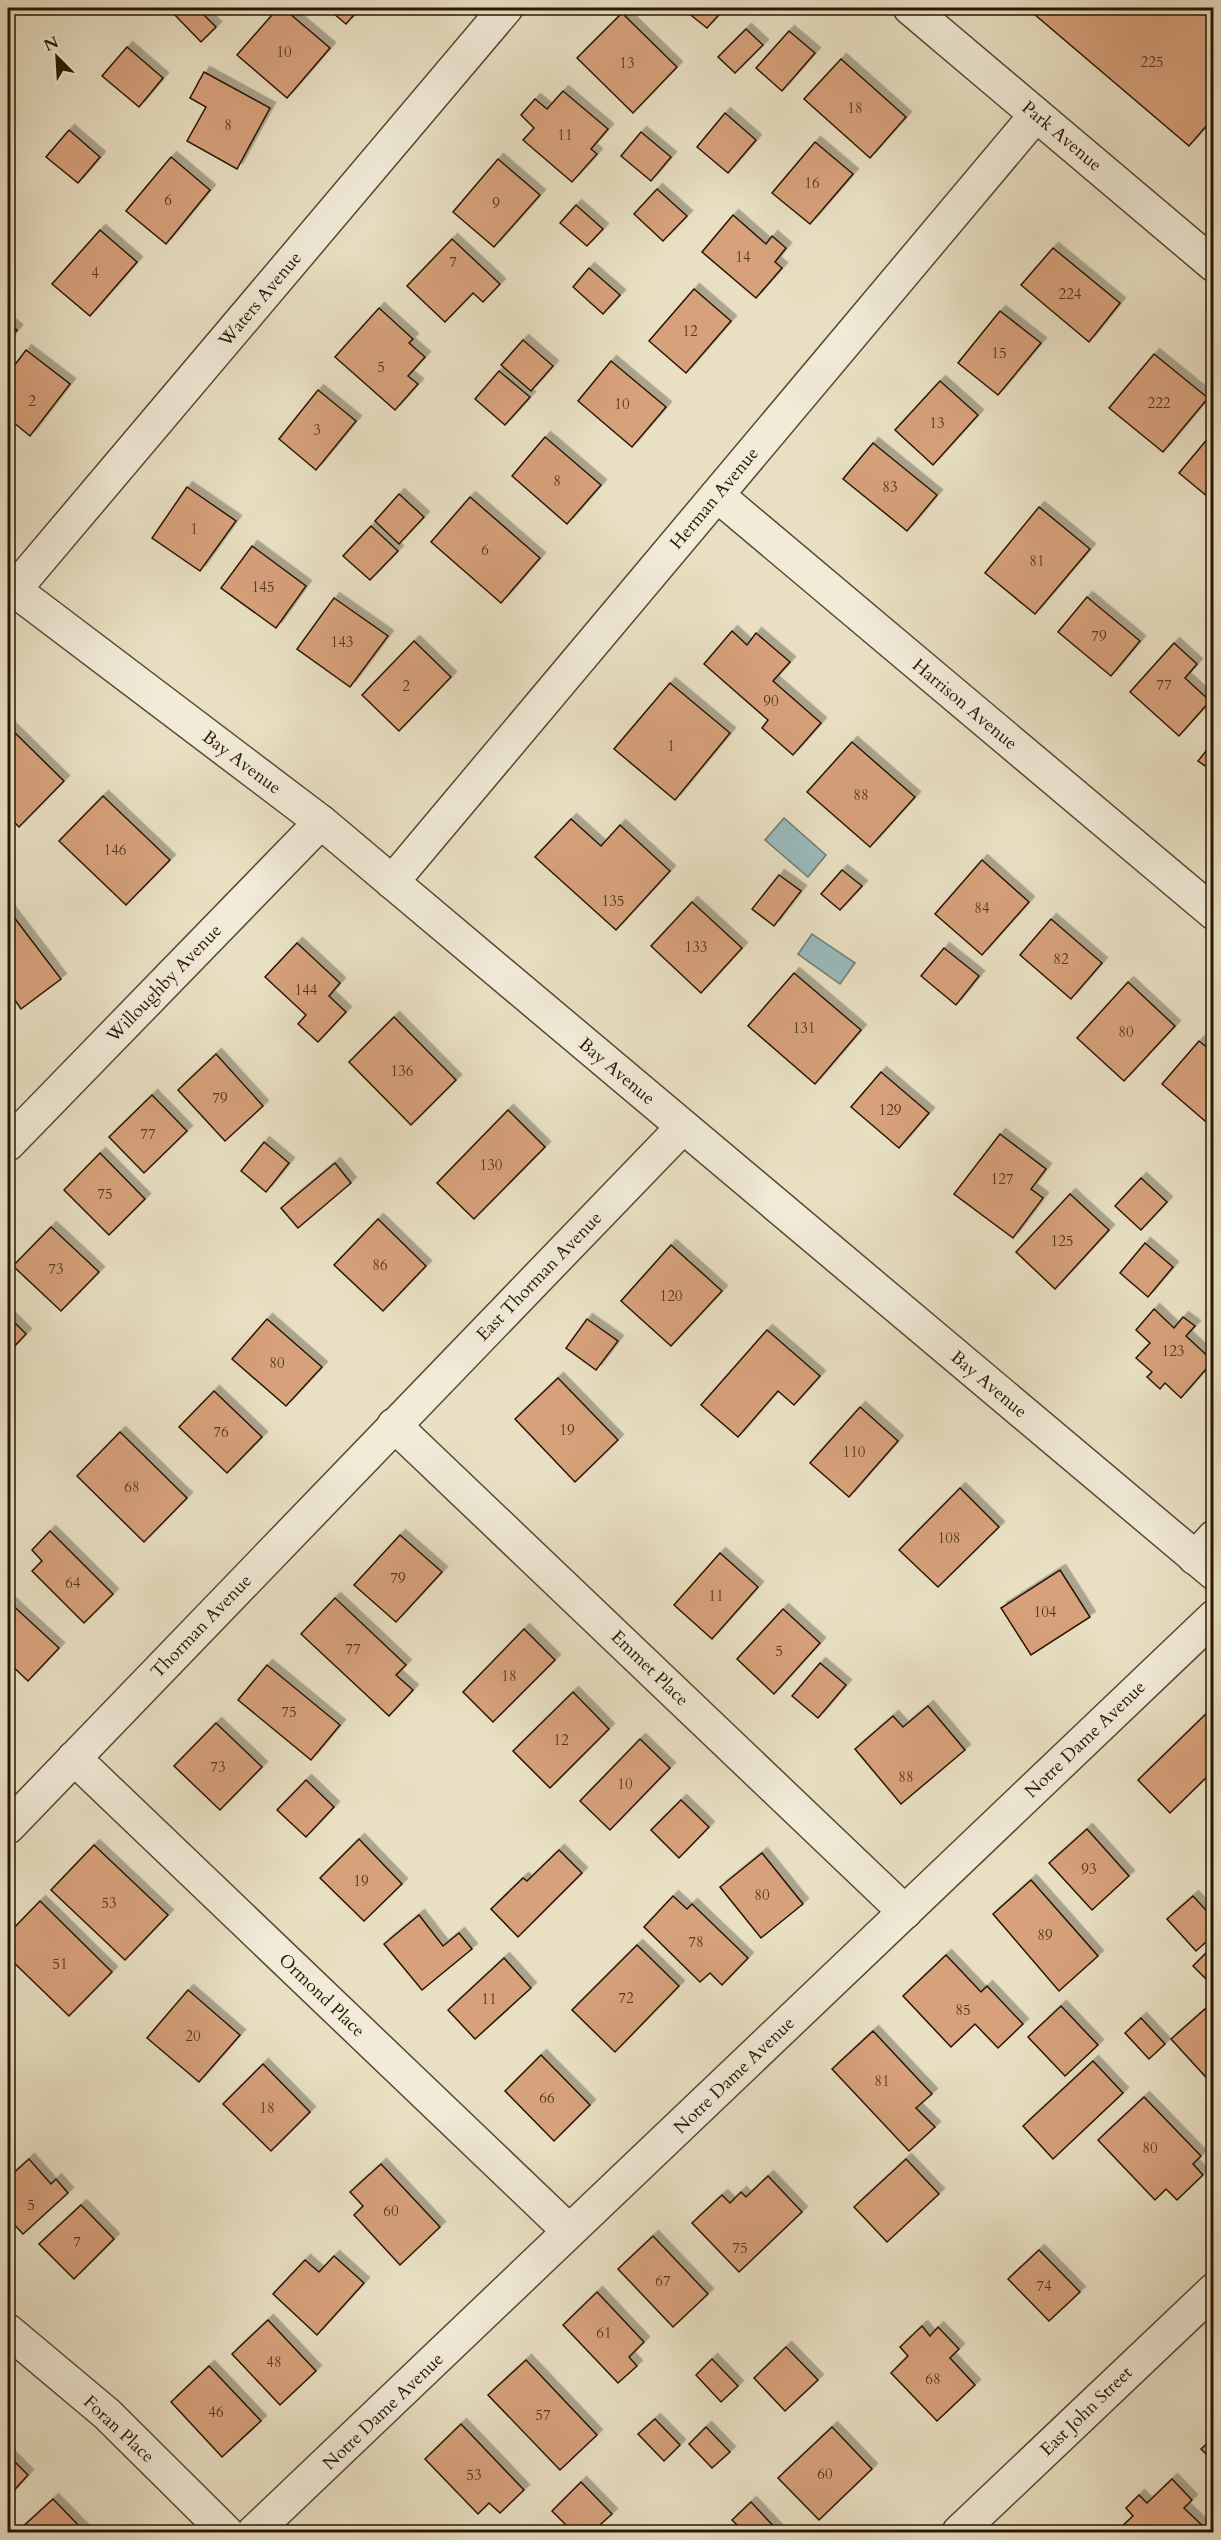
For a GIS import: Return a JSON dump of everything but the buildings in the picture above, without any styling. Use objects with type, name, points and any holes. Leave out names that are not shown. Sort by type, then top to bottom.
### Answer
[{"type":"street","name":"Waters Avenue","points":[[11,587],[506,8]]},
{"type":"street","name":"Park Avenue","points":[[910,8],[1214,265]]},
{"type":"street","name":"Herman Avenue","points":[[392,882],[1036,115]]},
{"type":"street","name":"Harrison Avenue","points":[[717,495],[1214,913]]},
{"type":"street","name":"Bay Avenue","points":[[11,587],[321,822],[683,1127],[1207,1556]]},
{"type":"street","name":"Willoughby Avenue","points":[[8,1144],[321,822]]},
{"type":"street","name":"East Thorman Avenue","points":[[394,1425],[683,1127]]},
{"type":"street","name":"Thorman Avenue","points":[[8,1827],[394,1425]]},
{"type":"street","name":"Emmet Place","points":[[394,1425],[905,1912]]},
{"type":"street","name":"Notre Dame Avenue","points":[[254,2532],[1214,1617]]},
{"type":"street","name":"Ormond Place","points":[[74,1758],[569,2232]]},
{"type":"street","name":"East John Street","points":[[959,2532],[1214,2290]]},
{"type":"street","name":"Foran Place","points":[[8,2331],[107,2414],[226,2532]]},
{"type":"water","points":[[784,818],[826,855],[808,877],[765,840]]},
{"type":"water","points":[[812,934],[855,963],[840,984],[798,954]]}]
